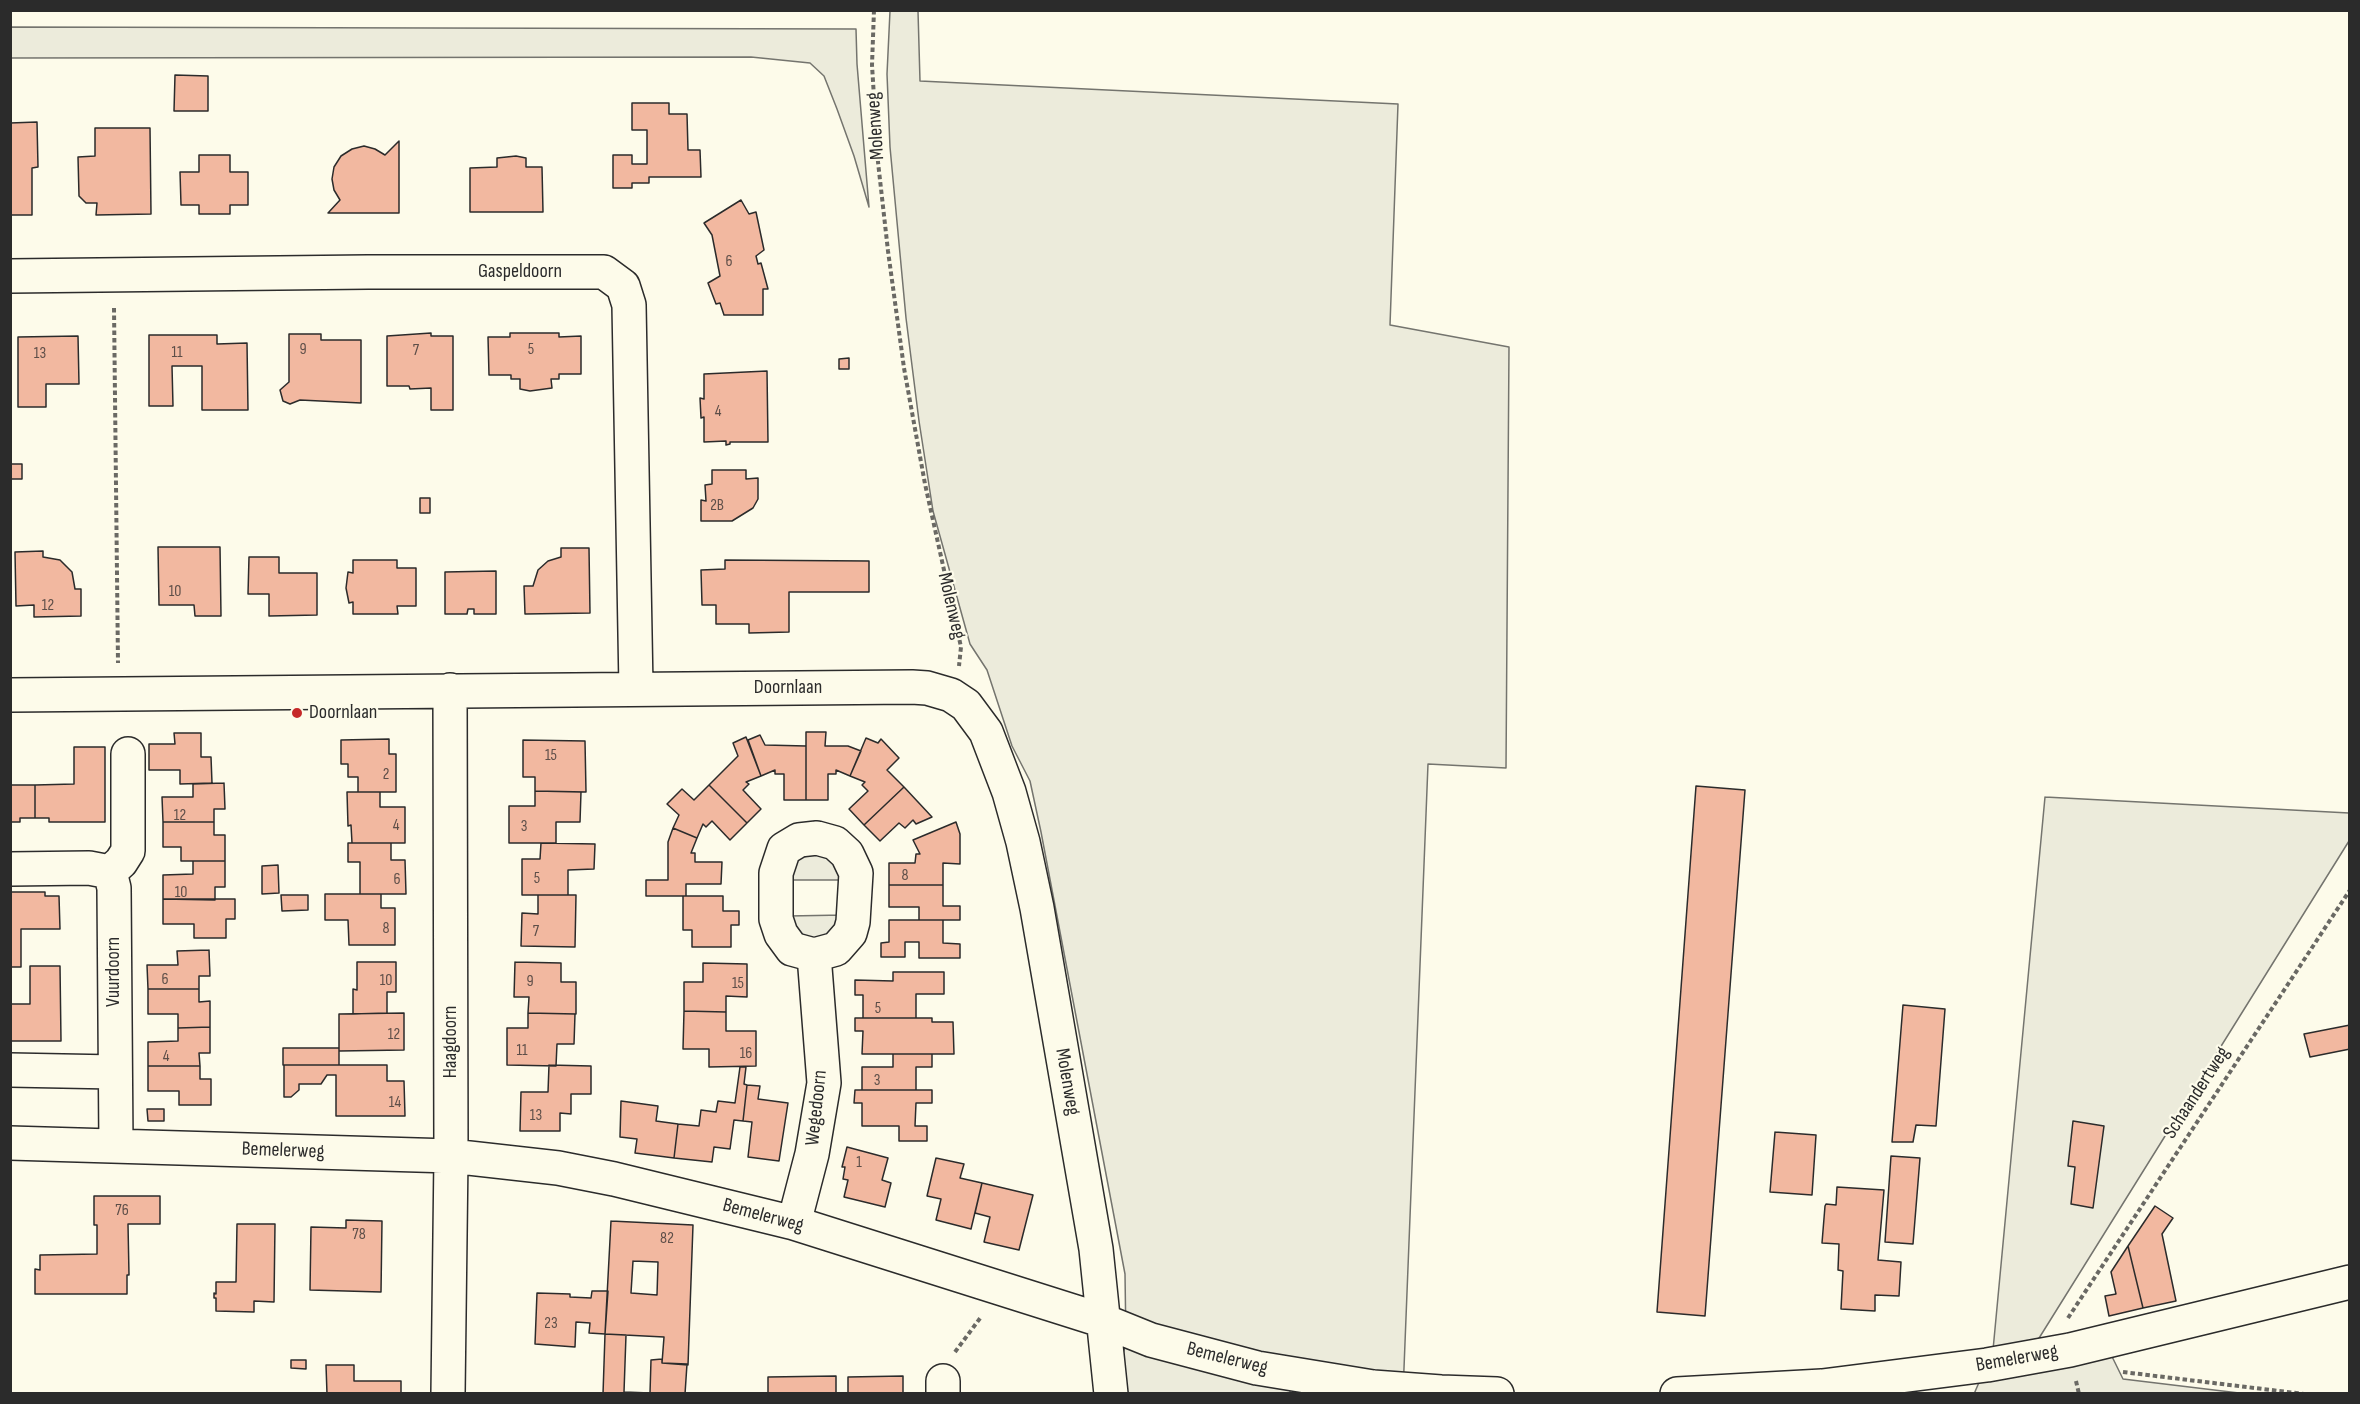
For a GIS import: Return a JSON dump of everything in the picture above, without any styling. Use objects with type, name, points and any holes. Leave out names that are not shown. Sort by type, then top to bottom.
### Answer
[{"type":"street","name":"Gaspeldoorn","points":[[10,276],[603,272],[623,286],[629,306],[636,688]]},
{"type":"street","name":"Doornlaan","points":[[10,695],[920,687],[951,695]]},
{"type":"street","name":"Haagdoorn","points":[[448,1394],[451,1156],[450,690]]},
{"type":"street","name":"Molenweg","points":[[951,695],[966,705],[986,732],[1014,808],[1023,842],[1037,908],[1096,1249],[1112,1394]]},
{"type":"street","points":[[10,869],[89,868],[110,873],[128,851],[128,754]]},
{"type":"street","name":"Vuurdoorn","points":[[110,873],[114,888],[116,1146]]},
{"type":"street","name":"Wegedoorn","points":[[794,1223],[812,1154],[824,1083],[814,955]]},
{"type":"street","points":[[10,1070],[115,1072]]},
{"type":"street","name":"Bemelerweg","points":[[10,1143],[451,1156],[574,1171],[794,1223],[1104,1321],[1151,1340],[1257,1368],[1374,1387],[1497,1394]]},
{"type":"street","name":"Bemelerweg","points":[[1677,1394],[1822,1386],[1987,1365],[2070,1350],[2349,1282]]},
{"type":"path","name":"Molenweg","points":[[874,10],[872,65],[878,162],[888,251],[904,368],[925,484],[961,647],[958,678],[951,695]]},
{"type":"path","points":[[114,274],[118,694]]},
{"type":"path","name":"Schaandertweg","points":[[2070,1312],[2349,890]]},
{"type":"path","points":[[943,1387],[949,1374],[950,1360],[986,1310],[992,1286]]},
{"type":"path","points":[[2119,1371],[2304,1394]]},
{"type":"shaded area","points":[[890,11],[918,11],[920,81],[1398,104],[1390,325],[1509,347],[1506,768],[1428,764],[1403,1393],[1290,1388],[1290,1394],[1123,1393],[1119,1368],[1126,1343],[1125,1274],[1041,832],[1030,781],[1012,746],[987,670],[970,644],[933,511],[906,318],[890,147],[887,74]]},
{"type":"shaded area","points":[[11,27],[856,29],[869,207],[854,156],[824,76],[810,63],[751,57],[11,58]]},
{"type":"shaded area","points":[[2045,797],[2349,813],[2349,841],[2036,1343],[2099,1330],[2123,1379],[2239,1393],[1974,1394],[1993,1350]]},
{"type":"shaded area","points":[[817,853],[834,859],[844,880],[788,880],[793,864],[800,858]]},
{"type":"shaded area","points":[[844,915],[839,931],[807,941],[788,916]]},
{"type":"building","points":[[175,75],[208,76],[208,111],[174,111]]},
{"type":"building","points":[[632,103],[669,103],[669,114],[687,114],[688,150],[700,150],[701,177],[649,177],[649,183],[632,183],[632,188],[613,188],[613,155],[632,155],[632,164],[647,164],[647,130],[632,130]]},
{"type":"building","points":[[37,122],[38,167],[32,168],[32,215],[10,215],[10,123]]},
{"type":"building","points":[[95,128],[150,128],[151,214],[96,215],[97,203],[86,203],[79,196],[78,157],[95,156]]},
{"type":"building","points":[[399,141],[399,213],[328,213],[340,200],[334,190],[332,179],[334,167],[341,156],[352,149],[364,146],[385,155]]},
{"type":"building","points":[[199,155],[230,155],[230,172],[248,172],[248,205],[230,205],[230,214],[199,214],[199,205],[181,205],[180,172],[199,172]]},
{"type":"building","points":[[516,156],[526,158],[526,167],[542,167],[543,212],[470,212],[470,168],[497,167],[497,158]]},
{"type":"building","points":[[741,200],[749,214],[756,212],[764,250],[756,256],[758,264],[761,263],[768,289],[763,289],[763,315],[724,315],[720,303],[716,304],[708,283],[720,276],[712,235],[704,223]]},
{"type":"building","points":[[431,333],[431,336],[453,336],[453,410],[431,410],[431,388],[410,389],[409,386],[387,386],[387,336]]},
{"type":"building","points":[[510,333],[559,333],[559,337],[581,336],[581,374],[559,374],[559,379],[551,379],[552,388],[530,391],[520,389],[520,379],[511,379],[511,375],[489,375],[488,337],[510,337]]},
{"type":"building","points":[[289,334],[321,334],[321,340],[361,340],[361,403],[300,400],[290,404],[283,401],[280,390],[289,382]]},
{"type":"building","points":[[149,335],[217,335],[217,344],[247,343],[248,410],[202,410],[202,366],[172,366],[173,406],[149,406]]},
{"type":"building","points":[[78,336],[79,384],[46,384],[46,407],[18,407],[18,337]]},
{"type":"building","points":[[849,358],[849,369],[839,369],[839,359]]},
{"type":"building","points":[[767,371],[768,442],[730,442],[726,445],[726,441],[704,442],[704,417],[701,418],[700,398],[704,399],[704,374]]},
{"type":"building","points":[[10,464],[22,464],[22,479],[10,479]]},
{"type":"building","points":[[712,470],[746,470],[746,479],[758,478],[758,499],[753,508],[732,521],[701,521],[701,500],[706,501],[705,485],[712,484]]},
{"type":"building","points":[[420,498],[430,498],[430,513],[420,513]]},
{"type":"building","points":[[158,547],[220,547],[221,616],[195,616],[194,605],[159,605]]},
{"type":"building","points":[[561,548],[589,548],[590,613],[525,614],[524,586],[533,586],[538,570],[548,561],[561,557]]},
{"type":"building","points":[[43,551],[43,557],[60,560],[72,572],[75,589],[81,589],[81,616],[34,617],[34,605],[16,606],[15,552]]},
{"type":"building","points":[[249,557],[279,557],[279,573],[317,573],[317,615],[269,616],[269,594],[248,594]]},
{"type":"building","points":[[353,560],[397,560],[397,568],[416,568],[416,606],[397,606],[398,614],[353,614],[353,602],[349,603],[346,588],[348,572],[353,573]]},
{"type":"building","points":[[725,560],[869,561],[869,592],[789,592],[789,632],[749,633],[749,624],[716,624],[716,605],[702,605],[701,570],[725,569]]},
{"type":"building","points":[[496,571],[496,614],[474,614],[474,609],[468,609],[467,614],[445,614],[445,572]]},
{"type":"building","points":[[806,732],[826,732],[825,746],[848,746],[861,751],[850,776],[836,770],[836,774],[828,774],[828,800],[806,800]]},
{"type":"building","points":[[174,733],[201,733],[201,757],[211,757],[212,783],[180,784],[180,770],[149,770],[149,744],[175,744]]},
{"type":"building","points":[[760,735],[765,745],[806,746],[806,800],[784,800],[784,774],[775,774],[775,770],[761,776],[748,740]]},
{"type":"building","points":[[746,737],[761,776],[746,782],[749,784],[743,790],[761,809],[747,823],[709,785],[738,756],[733,743]]},
{"type":"building","points":[[866,738],[878,743],[881,739],[899,758],[887,770],[904,787],[864,825],[849,809],[868,791],[862,785],[865,782],[850,776]]},
{"type":"building","points":[[389,739],[389,754],[396,754],[396,792],[358,792],[358,777],[348,777],[348,764],[341,764],[341,740]]},
{"type":"building","points":[[523,740],[585,741],[586,792],[535,791],[535,777],[523,777]]},
{"type":"building","points":[[74,747],[105,747],[105,822],[49,822],[49,818],[35,818],[35,785],[74,784]]},
{"type":"building","points":[[224,783],[225,809],[214,809],[214,822],[163,822],[162,797],[193,797],[193,784]]},
{"type":"building","points":[[10,785],[35,785],[35,818],[20,818],[20,822],[10,822]]},
{"type":"building","points":[[709,785],[747,823],[730,840],[712,821],[706,827],[703,824],[697,838],[673,828],[679,815],[667,804],[682,789],[694,800]]},
{"type":"building","points":[[1696,786],[1745,790],[1705,1316],[1657,1312]]},
{"type":"building","points":[[904,787],[932,817],[916,824],[913,820],[905,828],[899,823],[880,841],[864,825]]},
{"type":"building","points":[[535,791],[581,792],[580,822],[556,822],[556,843],[509,843],[509,806],[535,806]]},
{"type":"building","points":[[347,792],[380,792],[380,807],[405,807],[405,843],[352,843],[351,825],[348,826]]},
{"type":"building","points":[[163,822],[214,822],[214,835],[225,835],[225,861],[181,861],[181,847],[163,847]]},
{"type":"building","points":[[956,822],[960,834],[960,864],[943,863],[943,885],[889,885],[889,863],[915,863],[916,854],[920,854],[913,840]]},
{"type":"building","points":[[673,828],[697,838],[691,853],[695,853],[695,862],[722,862],[721,884],[686,884],[686,896],[646,896],[646,880],[668,880],[668,842]]},
{"type":"building","points":[[348,843],[391,843],[391,860],[405,860],[406,894],[360,894],[360,862],[348,862]]},
{"type":"building","points":[[541,843],[595,844],[594,869],[568,870],[568,895],[522,895],[522,859],[540,859]]},
{"type":"building","points":[[193,861],[225,861],[225,887],[215,887],[215,900],[163,899],[163,875],[193,874]]},
{"type":"building","points":[[278,865],[279,893],[262,894],[262,866]]},
{"type":"building","points":[[889,885],[943,885],[943,906],[960,906],[960,920],[919,920],[919,907],[889,907]]},
{"type":"building","points":[[10,892],[45,892],[45,896],[59,896],[60,929],[21,929],[21,967],[10,967]]},
{"type":"building","points":[[325,894],[381,894],[381,908],[395,908],[395,945],[349,945],[348,920],[325,920]]},
{"type":"building","points":[[281,895],[308,895],[308,910],[282,911]]},
{"type":"building","points":[[538,895],[576,895],[575,947],[521,946],[522,913],[538,914]]},
{"type":"building","points":[[683,896],[723,896],[723,911],[739,911],[739,925],[731,925],[731,947],[692,947],[692,930],[683,930]]},
{"type":"building","points":[[163,899],[235,899],[235,919],[226,919],[226,938],[194,938],[194,924],[163,924]]},
{"type":"building","points":[[889,920],[943,920],[943,943],[960,944],[960,958],[919,958],[919,942],[905,942],[905,957],[881,957],[881,943],[889,942]]},
{"type":"building","points":[[209,950],[210,976],[199,976],[199,989],[148,989],[147,965],[178,965],[177,951]]},
{"type":"building","points":[[357,962],[396,962],[396,992],[387,992],[387,1013],[353,1014],[353,989],[357,990]]},
{"type":"building","points":[[515,962],[561,963],[561,982],[576,982],[576,1014],[528,1013],[529,997],[514,997]]},
{"type":"building","points":[[703,963],[747,964],[747,997],[726,996],[726,1012],[684,1011],[684,982],[703,982]]},
{"type":"building","points":[[30,966],[60,966],[61,1041],[10,1041],[10,1004],[30,1004]]},
{"type":"building","points":[[893,972],[944,972],[944,994],[916,994],[916,1018],[863,1018],[863,995],[855,995],[855,980],[893,981]]},
{"type":"building","points":[[148,989],[199,989],[199,1002],[210,1001],[210,1027],[178,1028],[178,1014],[148,1014]]},
{"type":"building","points":[[1903,1005],[1945,1009],[1936,1126],[1916,1125],[1913,1142],[1892,1142]]},
{"type":"building","points":[[684,1011],[726,1012],[726,1031],[756,1031],[756,1066],[709,1067],[709,1049],[683,1049]]},
{"type":"building","points":[[404,1013],[404,1050],[339,1051],[339,1014]]},
{"type":"building","points":[[528,1013],[575,1014],[574,1044],[557,1044],[556,1066],[507,1065],[507,1028],[528,1028]]},
{"type":"building","points":[[855,1018],[932,1018],[932,1022],[953,1022],[954,1054],[862,1054],[863,1031],[855,1031]]},
{"type":"building","points":[[2350,1025],[2350,1049],[2310,1057],[2304,1034]]},
{"type":"building","points":[[210,1027],[210,1053],[199,1053],[200,1066],[148,1066],[148,1042],[178,1041],[178,1028]]},
{"type":"building","points":[[283,1048],[339,1048],[339,1065],[283,1065]]},
{"type":"building","points":[[893,1054],[932,1054],[932,1067],[916,1067],[916,1090],[862,1090],[862,1067],[893,1067]]},
{"type":"building","points":[[284,1065],[387,1065],[387,1081],[404,1081],[405,1116],[336,1116],[336,1075],[327,1075],[321,1084],[299,1084],[299,1090],[291,1097],[284,1097]]},
{"type":"building","points":[[549,1065],[591,1066],[591,1094],[571,1094],[571,1114],[560,1113],[560,1131],[520,1131],[521,1092],[548,1092]]},
{"type":"building","points":[[148,1066],[200,1066],[200,1079],[211,1079],[211,1105],[179,1105],[179,1091],[148,1091]]},
{"type":"building","points":[[740,1067],[746,1067],[744,1084],[747,1085],[743,1121],[734,1120],[730,1149],[714,1147],[712,1162],[674,1158],[678,1124],[699,1126],[701,1110],[716,1112],[718,1101],[735,1103]]},
{"type":"building","points":[[747,1085],[760,1086],[758,1099],[788,1103],[779,1161],[748,1157],[752,1122],[743,1121]]},
{"type":"building","points":[[855,1090],[932,1090],[932,1103],[916,1103],[915,1126],[927,1126],[927,1141],[899,1141],[899,1126],[862,1126],[862,1103],[854,1103]]},
{"type":"building","points":[[621,1101],[658,1106],[656,1121],[678,1124],[674,1158],[635,1153],[637,1139],[620,1137]]},
{"type":"building","points":[[147,1109],[164,1109],[164,1121],[148,1121]]},
{"type":"building","points":[[2073,1121],[2104,1126],[2093,1208],[2071,1204],[2075,1167],[2068,1166]]},
{"type":"building","points":[[1775,1132],[1816,1135],[1812,1195],[1770,1192]]},
{"type":"building","points":[[847,1147],[888,1158],[882,1180],[891,1183],[885,1207],[844,1197],[848,1180],[843,1179],[845,1167],[842,1167]]},
{"type":"building","points":[[1891,1156],[1920,1158],[1913,1244],[1885,1242]]},
{"type":"building","points":[[936,1158],[964,1164],[960,1178],[982,1183],[971,1229],[936,1220],[941,1199],[927,1196]]},
{"type":"building","points":[[982,1183],[1033,1195],[1019,1250],[984,1242],[990,1217],[975,1213]]},
{"type":"building","points":[[1837,1187],[1884,1190],[1878,1260],[1901,1262],[1899,1296],[1875,1295],[1875,1311],[1841,1309],[1843,1271],[1838,1270],[1839,1244],[1822,1243],[1825,1206],[1826,1204],[1836,1205]]},
{"type":"building","points":[[94,1196],[160,1196],[160,1224],[128,1224],[127,1294],[35,1294],[35,1269],[40,1270],[40,1255],[97,1254]]},
{"type":"building","points":[[2155,1206],[2173,1218],[2162,1234],[2176,1301],[2143,1308],[2128,1246]]},
{"type":"building","points":[[346,1220],[382,1221],[381,1292],[310,1290],[311,1227],[346,1228]]},
{"type":"building","points":[[611,1221],[693,1225],[688,1365],[662,1363],[664,1337],[605,1334]],"holes":[[[633,1261],[658,1262],[657,1295],[631,1293]]]},
{"type":"building","points":[[237,1224],[275,1224],[274,1302],[254,1301],[254,1312],[216,1311],[214,1293],[216,1294],[216,1282],[236,1282]]},
{"type":"building","points":[[2128,1246],[2143,1308],[2109,1316],[2105,1296],[2116,1294],[2111,1272]]},
{"type":"building","points":[[592,1291],[608,1291],[605,1334],[589,1333],[590,1323],[576,1322],[575,1347],[535,1344],[537,1293],[570,1294],[570,1297],[591,1298]]},
{"type":"building","points":[[605,1334],[626,1335],[624,1392],[650,1393],[651,1360],[662,1359],[662,1363],[687,1364],[685,1394],[603,1394]]},
{"type":"building","points":[[291,1360],[306,1360],[306,1369],[291,1368]]},
{"type":"building","points":[[326,1365],[354,1365],[354,1381],[401,1381],[401,1394],[327,1394]]},
{"type":"building","points":[[836,1376],[836,1394],[768,1394],[768,1377]]},
{"type":"building","points":[[903,1376],[903,1394],[848,1394],[848,1377]]},
{"type":"place","name":"Doornlaan","points":[[297,713]]}]
